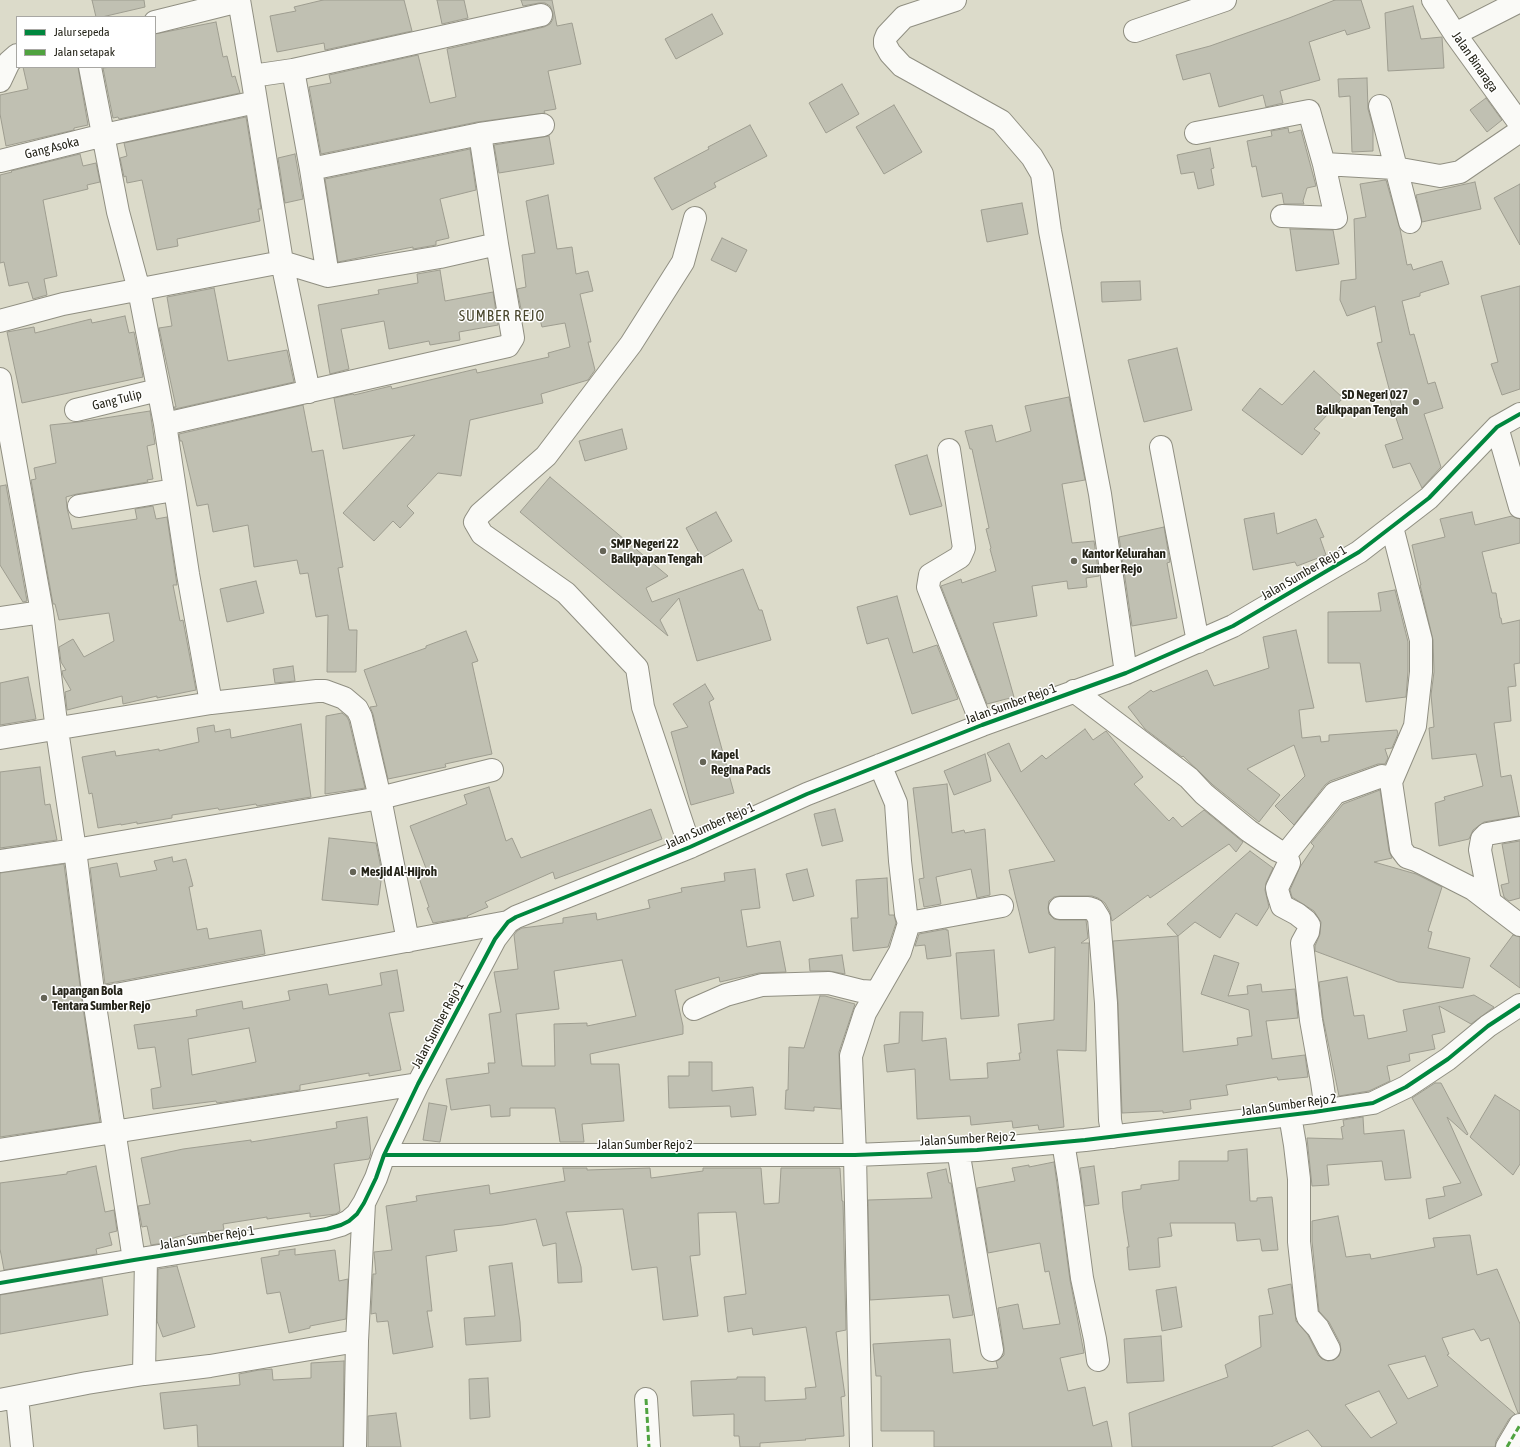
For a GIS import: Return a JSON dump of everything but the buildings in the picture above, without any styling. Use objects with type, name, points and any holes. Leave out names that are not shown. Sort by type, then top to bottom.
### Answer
[{"type":"street","points":[[156,22],[239,0],[282,262],[308,392]]},
{"type":"street","points":[[955,0],[904,17],[887,35],[885,44],[890,53],[902,66],[1000,121],[1032,157],[1042,174],[1050,231],[1100,494],[1126,674]]},
{"type":"street","points":[[1134,31],[1225,0]]},
{"type":"street","name":"Jalan Binaraga","points":[[1433,0],[1455,34],[1520,124]]},
{"type":"street","points":[[1455,34],[1520,1]]},
{"type":"street","points":[[252,76],[293,70],[541,15]]},
{"type":"street","points":[[0,81],[9,62],[16,56]]},
{"type":"street","points":[[90,68],[118,212],[139,290],[165,424],[174,490],[211,703]]},
{"type":"street","points":[[293,70],[328,276]]},
{"type":"street","name":"Gang Asoka","points":[[0,161],[256,102]]},
{"type":"street","points":[[1380,106],[1410,222]]},
{"type":"street","points":[[1196,133],[1309,111],[1324,164],[1336,218],[1282,216]]},
{"type":"street","points":[[311,169],[480,134],[543,125]]},
{"type":"street","points":[[1324,164],[1395,168],[1440,176],[1460,172],[1520,131]]},
{"type":"street","points":[[165,424],[508,346],[513,338],[480,134]]},
{"type":"street","points":[[690,847],[643,707],[637,668],[566,594],[482,534],[475,522],[480,514],[546,456],[631,344],[683,262],[694,218]]},
{"type":"street","points":[[0,321],[63,304],[282,262],[328,276],[440,257],[498,244]]},
{"type":"street","points":[[0,379],[42,612],[94,999],[114,1132],[140,1259],[144,1374]]},
{"type":"street","name":"Gang Tulip","points":[[76,410],[158,390]]},
{"type":"street","name":"Jalan Sumber Rejo 1","points":[[0,1283],[341,1225],[349,1221],[357,1214],[364,1204],[376,1178],[384,1155],[418,1084],[495,939],[508,922],[522,914],[690,847],[806,794],[982,725],[1074,691],[1126,674],[1233,626],[1359,552],[1429,498],[1497,426],[1520,414]]},
{"type":"street","points":[[1497,426],[1520,507]]},
{"type":"street","points":[[1161,447],[1198,642]]},
{"type":"street","points":[[949,450],[964,548],[960,557],[930,575],[928,587],[982,725]]},
{"type":"street","points":[[79,506],[174,490]]},
{"type":"street","points":[[1391,782],[1415,726],[1421,672],[1421,640],[1392,527]]},
{"type":"street","points":[[0,618],[42,612]]},
{"type":"street","points":[[0,738],[57,730],[211,703],[317,691],[325,691],[344,698],[357,709],[361,717],[380,798],[408,941]]},
{"type":"street","points":[[1074,691],[1189,778],[1204,794],[1249,831],[1277,850],[1286,854],[1290,863],[1277,888],[1282,906],[1306,921],[1309,925],[1302,948],[1311,1020],[1326,1110]]},
{"type":"street","points":[[861,1447],[855,1155],[851,1056],[865,1013],[900,952],[909,923],[906,914],[900,861],[896,803],[880,765]]},
{"type":"street","points":[[0,861],[75,850],[380,798],[492,770]]},
{"type":"street","points":[[1286,854],[1335,793],[1382,776],[1388,777],[1391,782],[1401,849],[1406,857],[1416,860],[1473,889],[1520,925]]},
{"type":"street","points":[[1490,902],[1480,850],[1482,839],[1487,834],[1520,828]]},
{"type":"street","points":[[909,923],[1002,906]]},
{"type":"street","points":[[1060,908],[1088,908],[1094,910],[1099,918],[1106,1003],[1110,1106],[1113,1136]]},
{"type":"street","points":[[94,999],[508,922]]},
{"type":"street","points":[[694,1009],[726,995],[762,985],[829,983],[860,991],[876,992]]},
{"type":"street","name":"Jalan Sumber Rejo 2","points":[[384,1155],[855,1155],[977,1150],[1062,1142],[1290,1115],[1373,1103],[1406,1087],[1448,1059],[1488,1026],[1520,1005]]},
{"type":"street","points":[[0,1150],[418,1084]]},
{"type":"street","points":[[1290,1115],[1299,1179],[1299,1242],[1307,1314],[1318,1328],[1329,1349]]},
{"type":"street","points":[[1062,1142],[1069,1179],[1082,1278],[1098,1360]]},
{"type":"street","points":[[958,1150],[992,1350]]},
{"type":"street","name":"Jalan Sumber Rejo 1","points":[[355,1447],[357,1341],[364,1204]]},
{"type":"street","points":[[22,1447],[8,1399],[87,1383],[210,1366],[357,1341]]},
{"type":"street","points":[[646,1400],[649,1447]]},
{"type":"street","points":[[1507,1447],[1520,1425]]},
{"type":"marked path","points":[[646,1399],[649,1447]]},
{"type":"marked path","points":[[1507,1447],[1520,1425]]},
{"type":"cycle path","points":[[0,1283],[327,1229],[349,1221],[357,1214],[364,1203],[376,1178],[384,1155],[418,1084],[495,939],[508,922],[516,917],[690,847],[807,794],[982,725],[1126,673],[1233,626],[1359,552],[1429,498],[1497,427],[1520,414]]},
{"type":"cycle path","points":[[384,1155],[855,1155],[977,1150],[1085,1140],[1314,1112],[1373,1103],[1406,1087],[1448,1059],[1488,1026],[1520,1005]]},
{"type":"place","name":"SD Negeri 027 Balikpapan Tengah","points":[[1416,402]]},
{"type":"place","name":"SMP Negeri 22 Balikpapan Tengah","points":[[603,551]]},
{"type":"place","name":"Kantor Kelurahan Sumber Rejo","points":[[1074,561]]},
{"type":"place","name":"Kapel Regina Pacis","points":[[703,762]]},
{"type":"place","name":"Mesjid Al-Hijroh","points":[[353,872]]},
{"type":"place","name":"Lapangan Bola Tentara Sumber Rejo","points":[[44,998]]},
{"type":"district","name":"SUMBER REJO","points":[[502,316]]}]
